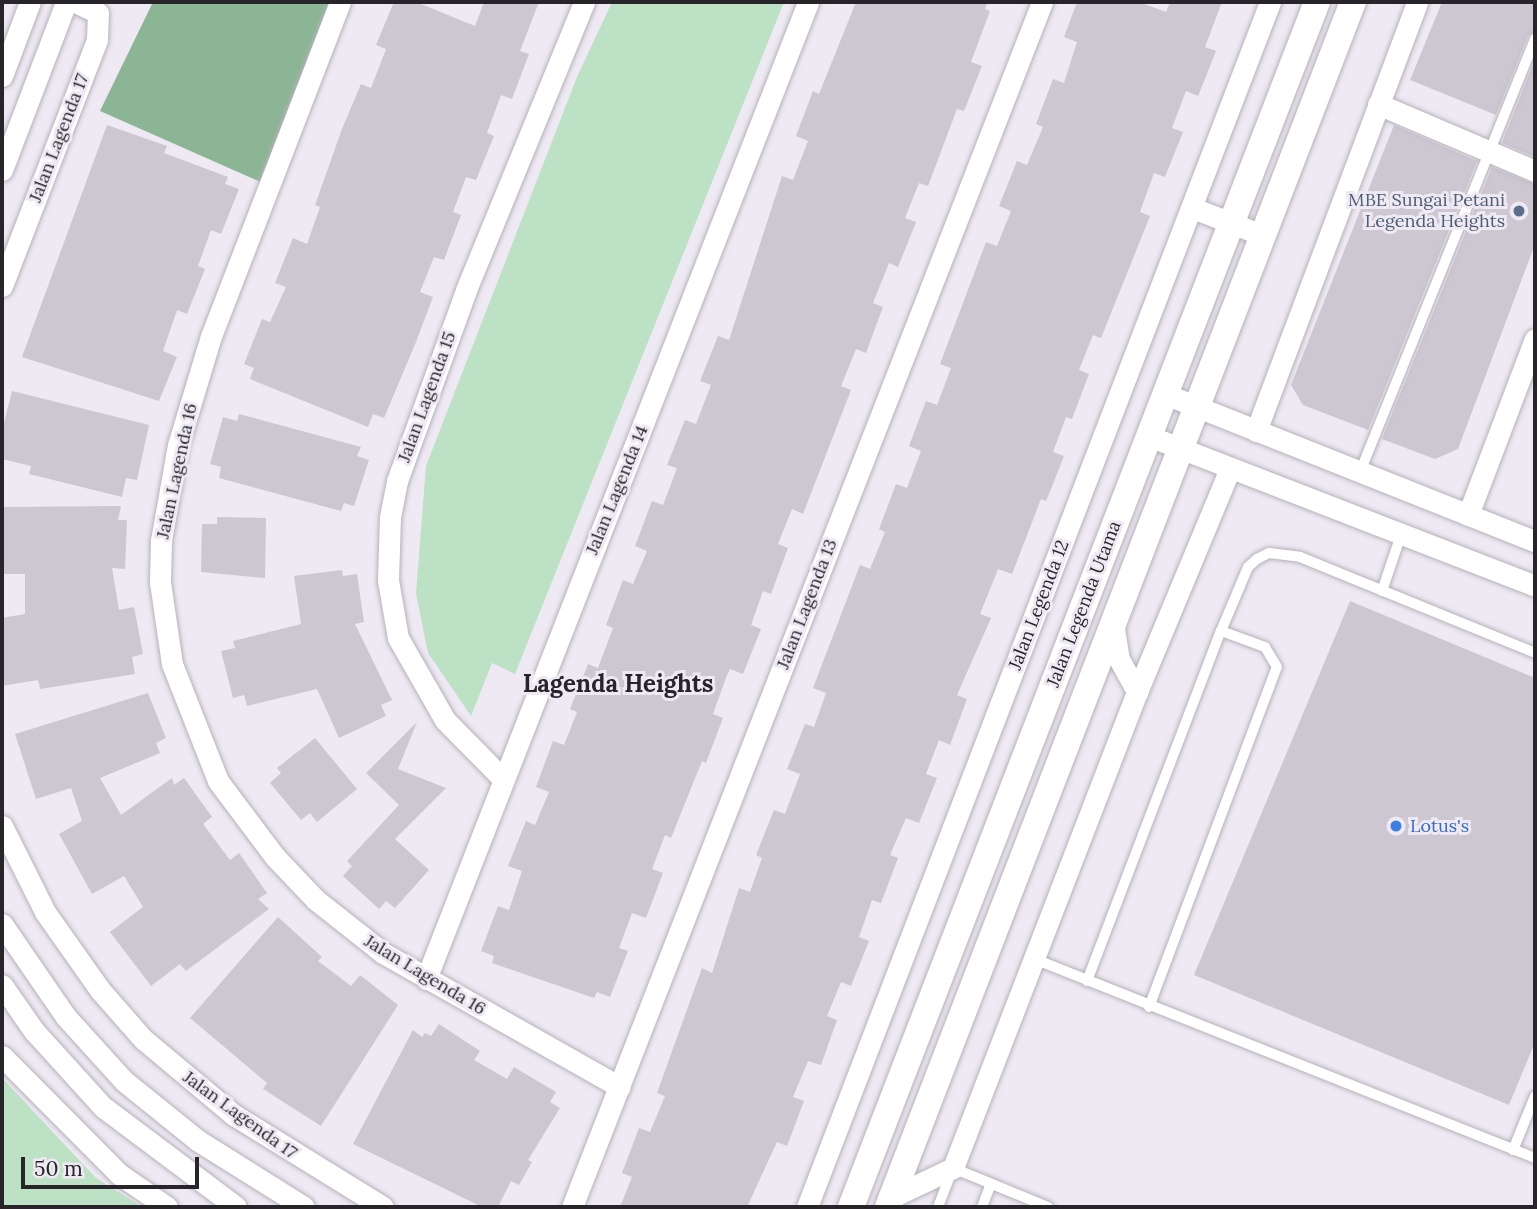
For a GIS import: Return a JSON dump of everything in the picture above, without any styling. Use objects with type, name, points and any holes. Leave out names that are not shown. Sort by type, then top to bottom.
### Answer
[{"type":"street","points":[[2,76],[30,2]]},
{"type":"street","points":[[2,170],[66,2]]},
{"type":"street","name":"Jalan Lagenda 17","points":[[2,286],[97,40],[98,13],[75,2]]},
{"type":"street","name":"Jalan Lagenda 16","points":[[340,2],[194,389],[178,445],[161,540],[163,624],[175,674],[201,746],[242,816],[316,900],[383,953],[620,1087]]},
{"type":"street","name":"Jalan Lagenda 15","points":[[503,779],[445,720],[414,674],[398,638],[388,580],[390,516],[405,457],[466,290],[584,2]]},
{"type":"street","name":"Jalan Lagenda 14","points":[[426,979],[808,2]]},
{"type":"street","name":"Jalan Lagenda 13","points":[[572,1207],[1042,2]]},
{"type":"street","name":"Jalan Legenda 12","points":[[807,1207],[1270,2]]},
{"type":"street","name":"Jalan Legenda Utama","points":[[851,1207],[1317,2]]},
{"type":"street","name":"Jalan Legenda Utama","points":[[890,1202],[1353,2]]},
{"type":"street","points":[[1256,431],[1417,2]]},
{"type":"street","points":[[1378,104],[1535,171]]},
{"type":"street","points":[[1193,208],[1262,235]]},
{"type":"street","points":[[1468,514],[1535,339]]},
{"type":"street","points":[[1166,394],[1535,541]]},
{"type":"street","points":[[1149,436],[1535,586]]},
{"type":"street","points":[[890,1202],[953,1168],[1137,692],[1230,469]]},
{"type":"street","points":[[1113,620],[1119,659],[1137,692]]},
{"type":"street","name":"Jalan Lagenda 17","points":[[2,826],[46,912],[100,990],[143,1039],[234,1115],[383,1207]]},
{"type":"street","points":[[2,924],[66,1017],[124,1081],[197,1140],[304,1207]]},
{"type":"street","points":[[2,985],[34,1031],[103,1107],[236,1207]]},
{"type":"street","points":[[2,1056],[119,1174],[167,1207]]},
{"type":"lane","points":[[1360,472],[1535,39]]},
{"type":"lane","points":[[1382,591],[1401,535]]},
{"type":"lane","points":[[1087,981],[1248,567],[1269,553],[1300,557],[1535,653]]},
{"type":"lane","points":[[1149,1007],[1277,667],[1265,647],[1222,631]]},
{"type":"lane","points":[[1032,958],[1149,1007],[1535,1158]]},
{"type":"lane","points":[[1513,1150],[1535,1096]]},
{"type":"lane","points":[[938,1207],[953,1168],[1048,1207]]},
{"type":"lane","points":[[982,1207],[991,1184]]},
{"type":"green space","points":[[153,2],[337,2],[263,183],[100,111]]},
{"type":"green space","points":[[612,2],[784,2],[515,674],[492,663],[471,716],[428,653],[416,593],[426,466],[577,77]]},
{"type":"green space","points":[[2,1078],[96,1178],[142,1207],[2,1207]]},
{"type":"building","points":[[394,2],[416,2],[475,26],[484,2],[539,2],[520,51],[529,54],[512,99],[501,95],[487,133],[494,136],[476,180],[466,177],[453,212],[461,215],[444,260],[434,257],[420,292],[433,297],[416,342],[384,418],[373,414],[368,427],[250,379],[254,368],[244,364],[262,319],[270,322],[286,287],[275,283],[293,238],[307,244],[320,207],[315,205],[342,129],[361,84],[371,88],[386,49],[376,45]]},
{"type":"building","points":[[856,2],[988,2],[985,9],[990,11],[971,62],[982,66],[964,111],[957,109],[928,186],[919,183],[905,218],[916,222],[898,267],[889,263],[873,303],[883,307],[866,353],[856,349],[841,386],[851,390],[803,514],[792,509],[778,544],[788,548],[771,594],[763,591],[751,625],[761,629],[743,674],[730,669],[727,675],[713,714],[723,718],[706,763],[702,761],[671,838],[665,835],[652,869],[663,873],[646,918],[632,913],[619,948],[628,951],[610,997],[597,992],[594,998],[492,963],[494,956],[481,951],[498,906],[509,910],[522,871],[508,866],[526,821],[535,825],[549,792],[536,787],[553,741],[564,745],[577,712],[570,709],[588,664],[598,668],[613,628],[606,625],[623,580],[633,584],[647,551],[635,546],[652,501],[663,505],[677,468],[667,465],[685,420],[696,424],[711,385],[700,381],[718,336],[729,340],[782,176],[793,180],[808,141],[796,136],[813,91],[819,94]]},
{"type":"building","points":[[1077,2],[1139,2],[1166,12],[1170,2],[1222,2],[1205,47],[1216,51],[1198,96],[1186,91],[1172,128],[1183,132],[1165,177],[1154,173],[1140,212],[1150,216],[1101,338],[1093,335],[1079,370],[1089,374],[1072,419],[1066,417],[1053,452],[1064,456],[1046,501],[1041,499],[1012,574],[998,569],[980,614],[991,618],[957,695],[967,699],[950,745],[939,740],[926,774],[937,778],[919,823],[906,818],[890,855],[898,858],[881,903],[872,900],[859,937],[869,941],[851,986],[841,982],[827,1016],[837,1020],[821,1065],[808,1061],[793,1097],[804,1101],[787,1146],[777,1142],[747,1207],[620,1207],[632,1177],[622,1173],[639,1128],[650,1132],[665,1096],[657,1093],[702,968],[712,973],[739,888],[750,892],[762,858],[756,855],[774,810],[785,814],[800,774],[787,769],[805,724],[814,727],[826,693],[813,688],[860,565],[870,569],[885,532],[879,529],[896,484],[907,488],[921,451],[909,446],[926,401],[937,405],[951,368],[940,364],[986,242],[997,246],[1011,211],[999,206],[1017,161],[1027,165],[1043,127],[1036,124],[1053,79],[1064,83],[1077,42],[1064,37]]},
{"type":"building","points":[[1442,2],[1535,2],[1535,31],[1528,36],[1496,115],[1410,80]]},
{"type":"building","points":[[1535,59],[1535,157],[1502,143]]},
{"type":"building","points":[[107,125],[167,146],[164,153],[228,177],[225,184],[239,189],[221,234],[211,230],[198,266],[205,269],[187,314],[177,310],[163,351],[177,357],[159,401],[22,357]]},
{"type":"building","points":[[1394,125],[1477,161],[1368,430],[1303,405],[1291,385]]},
{"type":"building","points":[[1492,167],[1535,184],[1535,244],[1458,449],[1435,459],[1382,439]]},
{"type":"building","points":[[12,391],[149,425],[137,480],[126,478],[122,497],[29,474],[31,466],[2,459],[2,431]]},
{"type":"building","points":[[239,414],[361,447],[357,456],[369,460],[354,506],[344,503],[341,511],[219,478],[221,467],[210,464],[223,417],[237,421]]},
{"type":"building","points":[[121,506],[118,520],[127,520],[125,569],[112,568],[119,610],[134,607],[143,654],[132,657],[135,674],[40,689],[38,680],[2,686],[2,618],[25,614],[25,574],[2,574],[2,507]]},
{"type":"building","points":[[217,517],[266,518],[265,578],[201,572],[202,524],[217,524]]},
{"type":"building","points":[[342,570],[343,576],[357,574],[364,622],[355,624],[392,700],[381,705],[386,716],[339,738],[317,689],[247,706],[244,695],[233,698],[221,651],[235,648],[233,641],[301,624],[294,576]]},
{"type":"building","name":"Lotus's","points":[[1350,601],[1535,678],[1535,1042],[1509,1105],[1194,975]]},
{"type":"building","points":[[148,693],[166,738],[156,743],[160,753],[100,778],[121,815],[172,778],[174,785],[184,778],[212,817],[203,824],[230,860],[239,853],[267,893],[258,899],[269,909],[186,971],[180,964],[151,986],[110,932],[143,907],[124,876],[92,894],[59,834],[82,821],[71,788],[36,799],[15,734]]},
{"type":"building","points":[[417,722],[398,769],[446,788],[395,839],[429,870],[395,908],[386,901],[379,909],[343,876],[352,866],[347,861],[399,805],[366,773]]},
{"type":"building","points":[[315,738],[357,789],[317,822],[310,813],[301,820],[270,783],[281,773],[277,768]]},
{"type":"building","points":[[278,917],[322,957],[318,961],[351,986],[360,975],[398,1005],[321,1126],[263,1089],[267,1083],[190,1018]]},
{"type":"building","points":[[439,1024],[480,1051],[474,1060],[507,1079],[514,1067],[556,1092],[550,1102],[560,1108],[528,1160],[532,1162],[519,1185],[511,1181],[498,1207],[482,1207],[353,1144],[413,1030],[422,1037],[425,1033],[431,1036]]},
{"type":"place","name":"MBE Sungai Petani Legenda Heights","points":[[1519,211]]},
{"type":"place","name":"Lotus's","points":[[1396,826]]},
{"type":"district","name":"Lagenda Heights","points":[[618,684]]}]
